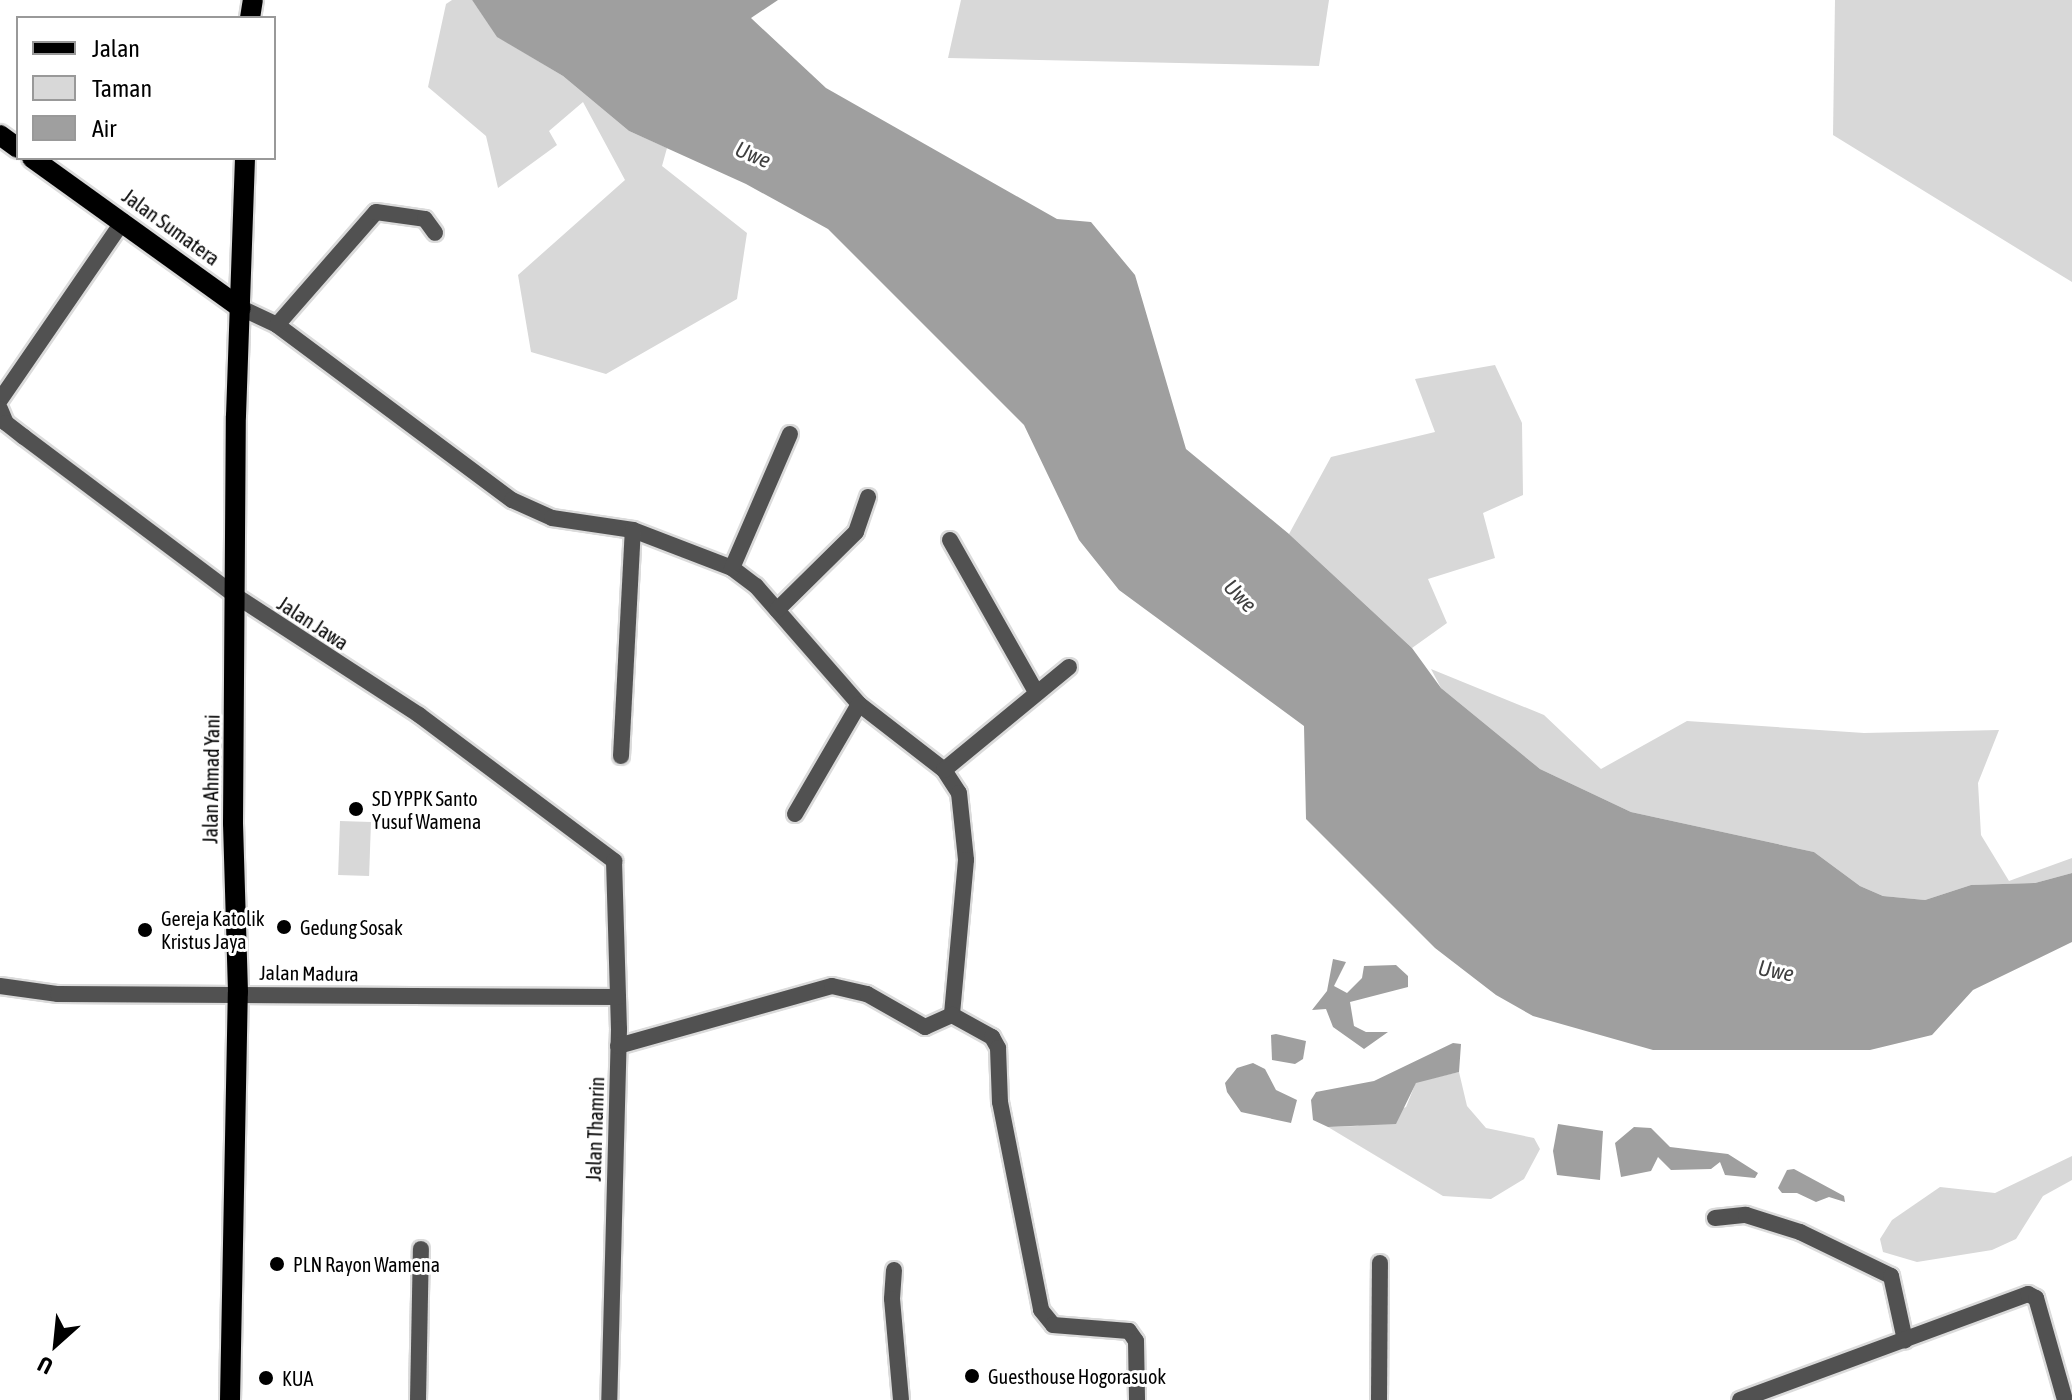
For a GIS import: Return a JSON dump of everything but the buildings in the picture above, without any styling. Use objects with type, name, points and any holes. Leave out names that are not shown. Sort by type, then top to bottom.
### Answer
[{"type":"main road","name":"Jalan Sumatera","points":[[35,160],[241,308]]},
{"type":"main road","name":"Jalan Ahmad Yani","points":[[230,1400],[238,992],[236,596],[245,160]]},
{"type":"street","points":[[277,325],[376,212],[425,219],[435,233]]},
{"type":"street","points":[[0,400],[123,221]]},
{"type":"street","points":[[241,308],[277,325],[512,500],[552,518],[633,530],[732,568],[777,610],[859,704],[944,770],[959,793],[966,860],[952,1015]]},
{"type":"street","name":"Jalan Jawa","points":[[0,409],[6,423],[236,596],[419,715],[614,861]]},
{"type":"street","points":[[732,568],[790,434]]},
{"type":"street","points":[[777,610],[856,532],[868,497]]},
{"type":"street","points":[[621,756],[633,530]]},
{"type":"street","points":[[950,540],[976,591],[996,613],[1034,680],[1036,692]]},
{"type":"street","points":[[944,770],[1069,667]]},
{"type":"street","points":[[795,814],[859,704]]},
{"type":"street","name":"Jalan Thamrin","points":[[609,1400],[618,1046],[614,861]]},
{"type":"street","name":"Jalan Madura","points":[[0,986],[58,994],[238,992],[618,997]]},
{"type":"street","points":[[618,1046],[832,986],[867,994],[925,1027],[952,1015]]},
{"type":"street","points":[[952,1015],[992,1037],[998,1048],[1000,1102],[1041,1310],[1053,1325],[1129,1331],[1136,1341],[1137,1400]]},
{"type":"street","points":[[1715,1218],[1746,1215],[1787,1228],[1891,1276],[1905,1340]]},
{"type":"street","points":[[418,1400],[421,1249]]},
{"type":"street","points":[[1379,1400],[1380,1263]]},
{"type":"street","points":[[894,1270],[892,1299],[901,1400]]},
{"type":"street","points":[[1740,1400],[2028,1294],[2036,1298],[2065,1400]]},
{"type":"street","points":[[1794,1382],[1794,1400]]},
{"type":"green space","points":[[452,0],[472,0],[498,37],[563,76],[629,131],[667,148],[662,166],[747,233],[737,299],[606,374],[531,352],[518,275],[625,180],[583,102],[549,131],[557,145],[498,188],[486,136],[428,87],[446,4]]},
{"type":"green space","points":[[961,0],[1329,0],[1319,66],[948,58]]},
{"type":"green space","points":[[1835,0],[2072,0],[2072,282],[1833,135]]},
{"type":"green space","points":[[1495,365],[1522,423],[1523,495],[1483,513],[1495,558],[1428,579],[1447,623],[1412,648],[1289,534],[1331,457],[1435,432],[1415,379]]},
{"type":"green space","points":[[1431,669],[1544,715],[1601,769],[1687,721],[1864,733],[1999,730],[1978,783],[1981,835],[2009,881],[2072,858],[2072,873],[2035,883],[1971,885],[1925,900],[1883,896],[1860,886],[1814,852],[1631,812],[1540,769],[1441,688]]},
{"type":"green space","points":[[340,821],[371,822],[369,876],[338,875]]},
{"type":"green space","points":[[1459,1072],[1467,1106],[1486,1128],[1534,1138],[1540,1149],[1524,1179],[1491,1199],[1443,1196],[1328,1127],[1357,1126],[1406,1107],[1416,1082]]},
{"type":"green space","points":[[2072,1156],[2072,1180],[2043,1196],[2016,1239],[1992,1250],[1917,1262],[1883,1252],[1880,1239],[1892,1220],[1940,1187],[1995,1193]]},
{"type":"water","name":"Uwe","points":[[472,0],[778,0],[751,18],[826,88],[1057,219],[1091,222],[1135,275],[1186,449],[1289,534],[1412,648],[1441,688],[1540,769],[1631,812],[1814,852],[1860,886],[1883,896],[1925,900],[1971,885],[2035,883],[2072,873],[2072,942],[1973,990],[1932,1035],[1870,1050],[1653,1050],[1533,1016],[1496,995],[1435,948],[1306,819],[1304,726],[1119,590],[1079,540],[1024,425],[828,229],[746,184],[629,131],[563,76],[497,37]]},
{"type":"water","points":[[1333,959],[1346,962],[1334,986],[1347,993],[1362,978],[1364,966],[1396,965],[1408,976],[1408,987],[1350,1002],[1354,1026],[1366,1032],[1388,1032],[1364,1049],[1333,1027],[1326,1009],[1312,1010],[1327,991]]},
{"type":"water","points":[[1271,1035],[1306,1041],[1303,1059],[1295,1064],[1272,1060]]},
{"type":"water","points":[[1453,1043],[1461,1044],[1459,1072],[1416,1083],[1396,1124],[1328,1127],[1313,1120],[1311,1100],[1316,1092],[1374,1081]]},
{"type":"water","points":[[1253,1063],[1265,1069],[1276,1090],[1297,1100],[1291,1123],[1241,1112],[1227,1092],[1225,1083],[1237,1068]]},
{"type":"water","points":[[1558,1124],[1603,1131],[1600,1180],[1557,1175],[1553,1151]]},
{"type":"water","points":[[1634,1127],[1651,1128],[1670,1147],[1728,1154],[1758,1173],[1755,1178],[1725,1175],[1720,1162],[1711,1169],[1671,1170],[1658,1157],[1651,1171],[1621,1177],[1615,1143]]},
{"type":"water","points":[[1794,1169],[1844,1196],[1845,1202],[1829,1197],[1816,1202],[1797,1193],[1782,1193],[1778,1188],[1787,1170]]},
{"type":"place","name":"SD YPPK Santo Yusuf Wamena","points":[[356,809]]},
{"type":"place","name":"Gedung Sosak","points":[[284,927]]},
{"type":"place","name":"Gereja Katolik Kristus Jaya","points":[[145,930]]},
{"type":"place","name":"PLN Rayon Wamena","points":[[277,1264]]},
{"type":"place","name":"Guesthouse Hogorasuok","points":[[972,1376]]},
{"type":"place","name":"KUA","points":[[266,1378]]}]
